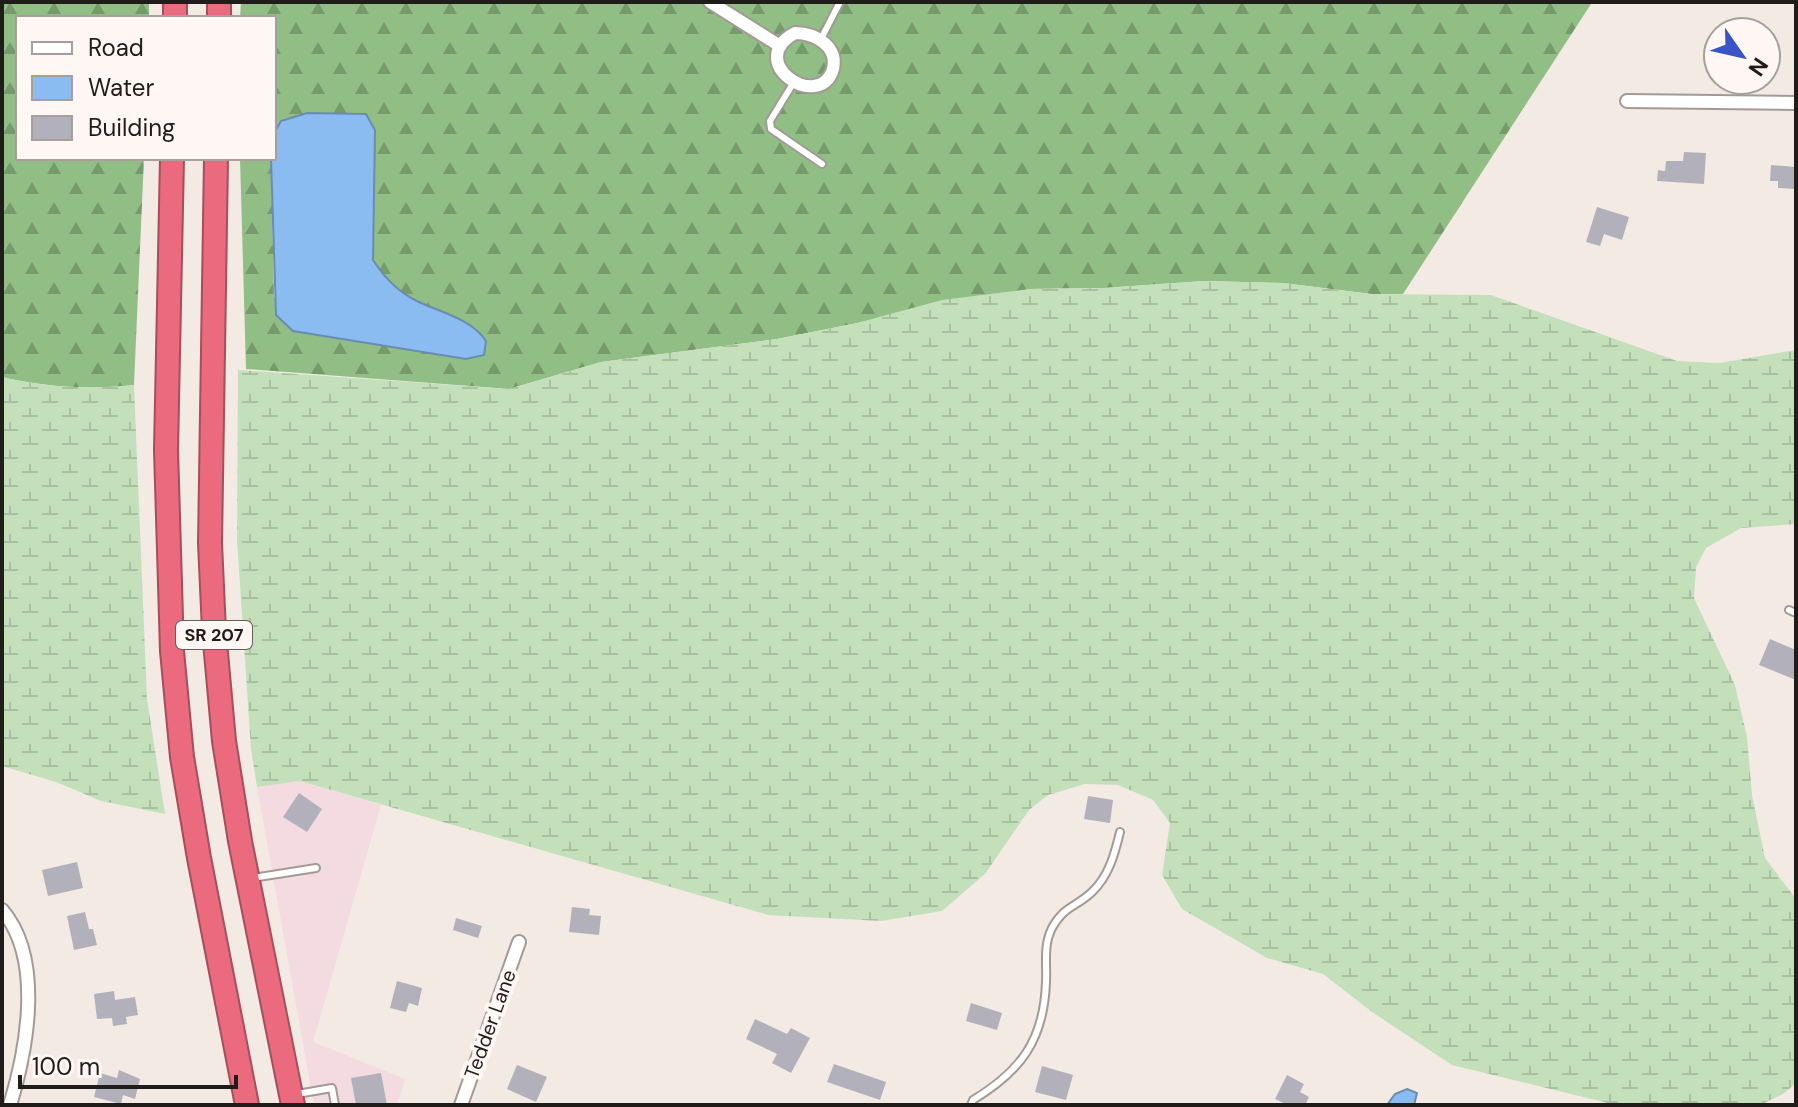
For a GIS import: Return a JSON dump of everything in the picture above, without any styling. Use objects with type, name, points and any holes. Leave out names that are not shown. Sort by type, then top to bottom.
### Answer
[{"type":"highway","name":"SR 207","points":[[172,160],[166,450],[172,651],[182,757],[247,1105]]},
{"type":"highway","name":"SR 207","points":[[216,160],[211,557],[224,741],[292,1100]]},
{"type":"street","points":[[710,2],[780,46]]},
{"type":"street","points":[[795,33],[809,33],[821,39],[831,50],[834,63],[831,75],[822,83],[809,86],[794,82],[785,75],[778,63],[784,39],[795,33]]},
{"type":"street","points":[[1627,101],[1796,103]]},
{"type":"street","points":[[2,910],[15,932],[27,976],[25,1039],[10,1105]]},
{"type":"street","name":"Tedder Lane","points":[[461,1105],[519,942]]},
{"type":"lane","points":[[821,39],[840,2]]},
{"type":"lane","points":[[794,82],[770,121],[771,129],[822,164]]},
{"type":"lane","points":[[971,1105],[973,1100],[1010,1075],[1024,1058],[1042,1021],[1046,943],[1051,931],[1061,914],[1099,884],[1115,853],[1120,832]]},
{"type":"lane","points":[[248,879],[316,868]]},
{"type":"lane","points":[[292,1100],[332,1088],[335,1105]]},
{"type":"shaded area","points":[[300,781],[381,805],[313,1042],[405,1079],[397,1105],[314,1105],[257,787]]},
{"type":"green space","points":[[2,2],[149,2],[149,16],[16,16],[16,160],[144,160],[134,385],[68,387],[2,377]]},
{"type":"green space","points":[[241,2],[1591,4],[1403,294],[1371,294],[1283,283],[1204,281],[1030,289],[777,339],[601,362],[509,389],[246,369],[240,160],[271,160],[274,297],[486,341],[463,321],[402,292],[373,260],[375,130],[366,115],[281,121],[276,130],[276,16],[240,16]]},
{"type":"green space","points":[[1204,281],[1283,283],[1371,294],[1491,295],[1677,361],[1719,363],[1796,350],[1796,524],[1741,528],[1706,548],[1696,567],[1694,598],[1735,685],[1747,737],[1752,795],[1765,858],[1796,899],[1796,1083],[1783,1094],[1760,1105],[1616,1105],[1452,1065],[1372,1012],[1323,974],[1267,958],[1182,909],[1162,875],[1170,823],[1153,800],[1118,785],[1085,784],[1048,795],[1029,810],[985,874],[942,911],[881,921],[768,915],[300,781],[257,787],[251,749],[237,540],[238,370],[509,389],[601,362],[777,339],[857,323],[942,300],[1030,289]]},
{"type":"green space","points":[[2,377],[68,387],[134,385],[147,699],[165,814],[101,801],[56,782],[2,766]]},
{"type":"water","points":[[307,113],[366,114],[375,130],[373,260],[386,278],[402,292],[463,321],[480,333],[486,341],[484,355],[466,359],[293,331],[276,315],[271,160],[276,160],[276,130],[281,121]]},
{"type":"water","points":[[1407,1089],[1417,1093],[1414,1105],[1387,1105],[1395,1094]]},
{"type":"building","points":[[1684,152],[1706,153],[1704,184],[1657,181],[1658,170],[1665,171],[1666,161],[1683,161]]},
{"type":"building","points":[[1771,165],[1796,167],[1796,189],[1778,188],[1778,181],[1770,181]]},
{"type":"building","points":[[1597,207],[1629,217],[1622,240],[1604,234],[1600,246],[1586,242]]},
{"type":"building","points":[[1770,639],[1796,650],[1796,680],[1759,665]]},
{"type":"building","points":[[299,793],[322,809],[307,832],[283,817]]},
{"type":"building","points":[[1088,796],[1113,800],[1110,823],[1084,819]]},
{"type":"building","points":[[77,862],[83,888],[48,896],[42,870]]},
{"type":"building","points":[[572,907],[590,909],[589,915],[601,916],[599,935],[569,932]]},
{"type":"building","points":[[85,912],[97,945],[74,950],[67,916]]},
{"type":"building","points":[[456,918],[482,926],[478,938],[453,930]]},
{"type":"building","points":[[397,981],[422,988],[418,1006],[409,1003],[406,1012],[390,1008]]},
{"type":"building","points":[[114,991],[115,1000],[135,997],[138,1015],[126,1017],[127,1024],[113,1026],[112,1018],[97,1019],[94,994]]},
{"type":"building","points":[[971,1003],[1002,1013],[997,1030],[966,1021]]},
{"type":"building","points":[[755,1019],[787,1034],[791,1028],[810,1038],[791,1073],[772,1063],[777,1054],[746,1039]]},
{"type":"building","points":[[834,1064],[886,1082],[880,1100],[827,1082]]},
{"type":"building","points":[[517,1065],[547,1077],[536,1102],[507,1089]]},
{"type":"building","points":[[1042,1066],[1073,1075],[1066,1100],[1035,1092]]},
{"type":"building","points":[[119,1070],[140,1079],[135,1099],[123,1095],[121,1104],[94,1097],[100,1073],[117,1078]]},
{"type":"building","points":[[381,1073],[387,1105],[356,1105],[351,1078]]},
{"type":"building","points":[[1287,1075],[1304,1084],[1300,1092],[1309,1097],[1305,1105],[1288,1105],[1275,1099]]}]
